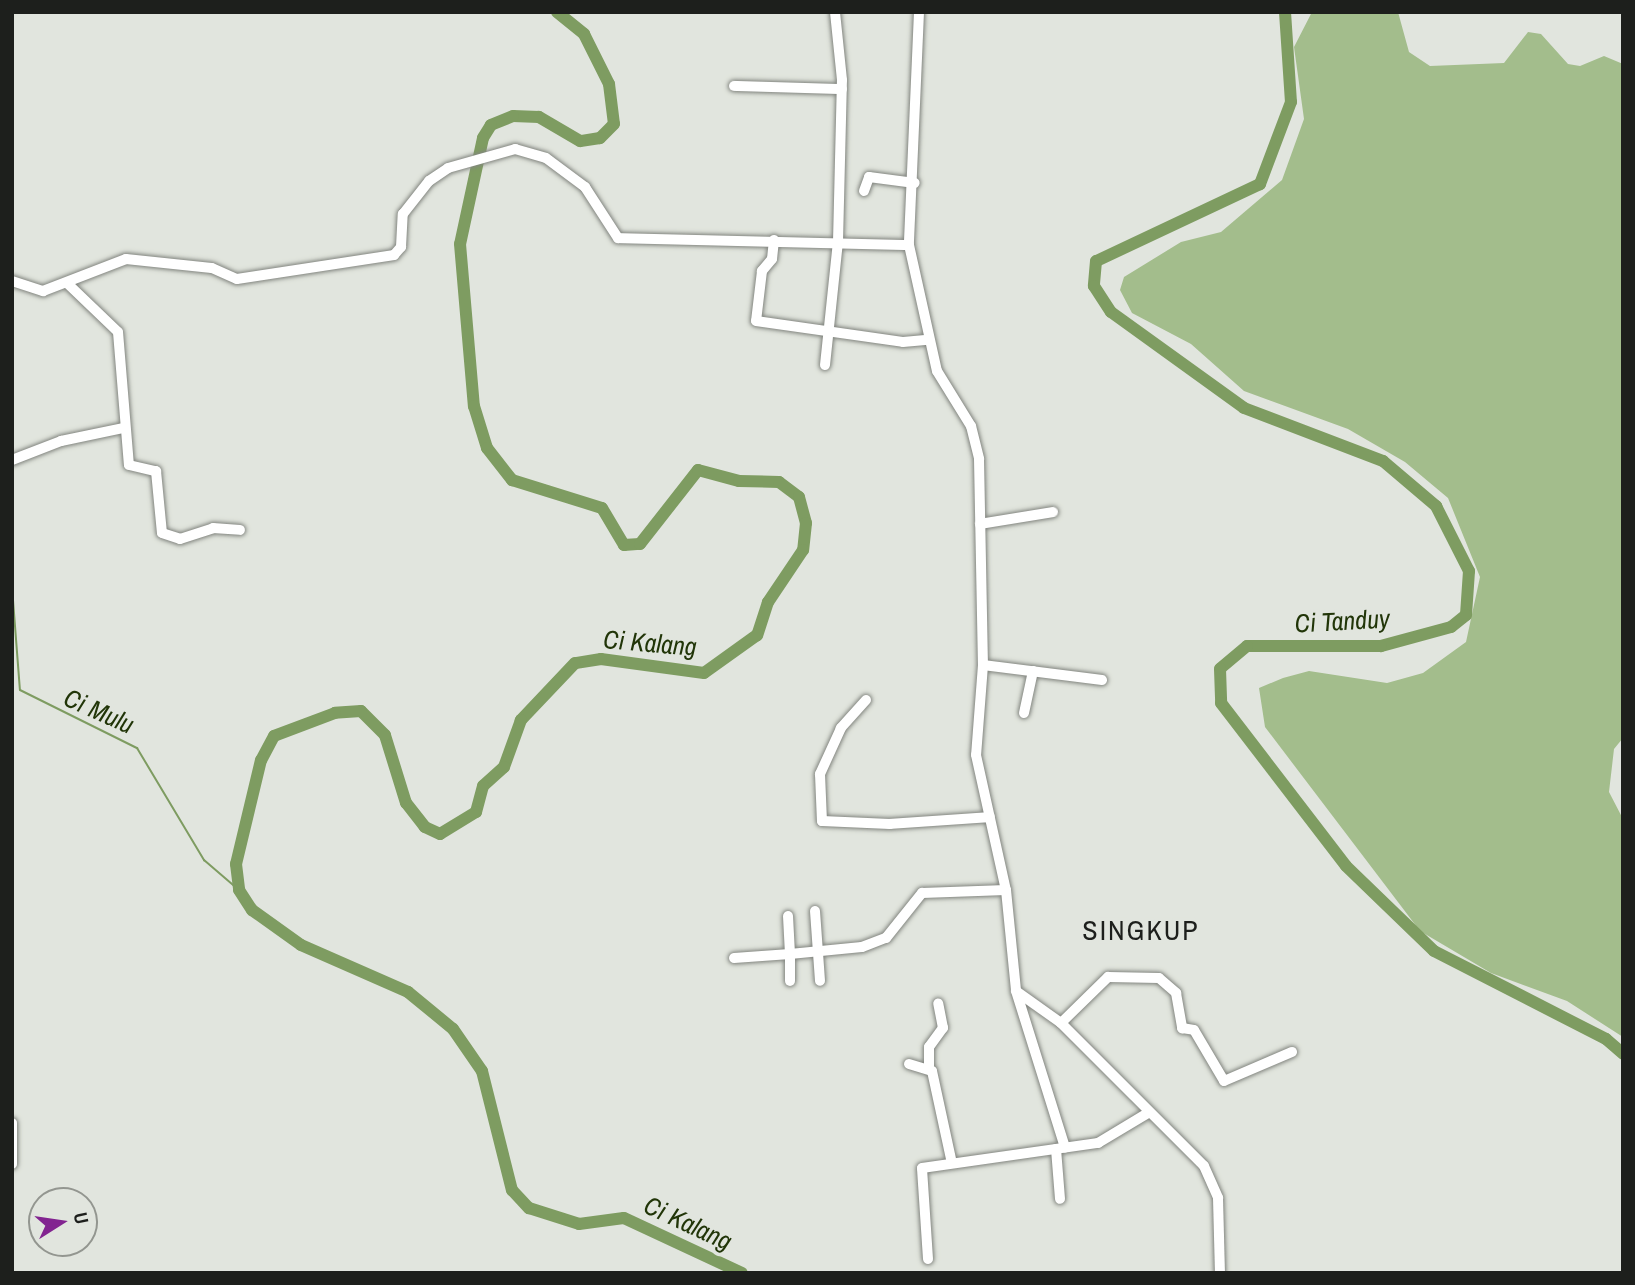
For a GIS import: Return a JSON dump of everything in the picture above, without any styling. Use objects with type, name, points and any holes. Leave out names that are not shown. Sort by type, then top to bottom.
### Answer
[{"type":"street","points":[[825,365],[838,242],[842,89],[835,12]]},
{"type":"street","points":[[919,12],[915,183],[909,245],[937,371],[975,438],[983,665],[976,755],[1006,890],[1016,991],[1060,1148],[1060,1199]]},
{"type":"street","points":[[734,86],[842,89]]},
{"type":"street","points":[[12,281],[39,291],[68,284],[126,259],[212,268],[237,279],[394,255],[400,250],[405,210],[439,172],[461,163],[515,149],[546,158],[585,187],[618,238],[909,245]]},
{"type":"street","points":[[864,191],[869,177],[915,183]]},
{"type":"street","points":[[774,240],[755,320],[903,342],[928,340]]},
{"type":"street","points":[[68,284],[118,332],[123,428],[130,469],[157,474],[159,528],[166,537],[240,530]]},
{"type":"street","points":[[12,460],[61,441],[123,428]]},
{"type":"street","points":[[980,524],[1053,513]]},
{"type":"street","points":[[983,665],[1102,680]]},
{"type":"street","points":[[1024,713],[1033,671]]},
{"type":"street","points":[[866,699],[841,728],[820,774],[822,821],[890,824],[990,817]]},
{"type":"street","points":[[734,958],[818,951],[881,942],[922,893],[1006,890]]},
{"type":"street","points":[[815,911],[820,981]]},
{"type":"street","points":[[788,916],[790,981]]},
{"type":"street","points":[[1061,1023],[1108,977],[1159,978],[1176,993],[1182,1028],[1192,1028],[1224,1081],[1292,1052]]},
{"type":"street","points":[[1016,991],[1061,1023],[1211,1178],[1219,1207],[1220,1273]]},
{"type":"street","points":[[938,1003],[943,1028],[929,1047],[929,1066],[951,1159]]},
{"type":"street","points":[[909,1063],[929,1066]]},
{"type":"street","points":[[928,1259],[918,1174],[951,1159],[1104,1141],[1148,1113]]},
{"type":"street","points":[[12,1123],[12,1164]]},
{"type":"green space","points":[[1312,12],[1398,12],[1409,52],[1430,66],[1504,63],[1528,32],[1541,34],[1568,64],[1580,66],[1604,56],[1623,64],[1623,738],[1614,749],[1609,792],[1623,819],[1623,1037],[1567,1001],[1491,973],[1420,931],[1265,727],[1259,688],[1309,671],[1387,683],[1423,673],[1466,642],[1480,577],[1448,498],[1405,462],[1348,429],[1244,391],[1191,344],[1132,313],[1120,290],[1124,277],[1181,242],[1221,232],[1282,180],[1304,119],[1294,47]]},
{"type":"waterway","name":"Ci Kalang","points":[[557,12],[584,34],[609,84],[614,124],[600,138],[580,141],[539,117],[513,116],[491,125],[483,138],[460,244],[474,406],[487,448],[512,480],[602,508],[624,545],[640,544],[698,470],[739,481],[779,482],[799,497],[806,523],[803,550],[768,602],[757,635],[704,673],[601,659],[575,663],[521,720],[504,767],[483,786],[476,812],[440,834],[425,827],[406,803],[385,735],[361,711],[335,713],[274,736],[261,760],[236,864],[239,890],[252,910],[301,945],[408,992],[453,1029],[482,1071],[512,1190],[529,1208],[579,1224],[624,1218],[742,1273]]},
{"type":"waterway","name":"Ci Tanduy","points":[[1285,12],[1291,102],[1260,184],[1096,261],[1094,286],[1111,312],[1244,408],[1383,461],[1436,506],[1469,571],[1466,615],[1451,627],[1381,646],[1247,646],[1220,669],[1221,703],[1346,866],[1434,951],[1606,1039],[1623,1054]]},
{"type":"waterway","name":"Ci Mulu","points":[[12,587],[20,690],[137,748],[204,860],[239,890]]},
{"type":"district","name":"SINGKUP","points":[[1141,930]]}]
